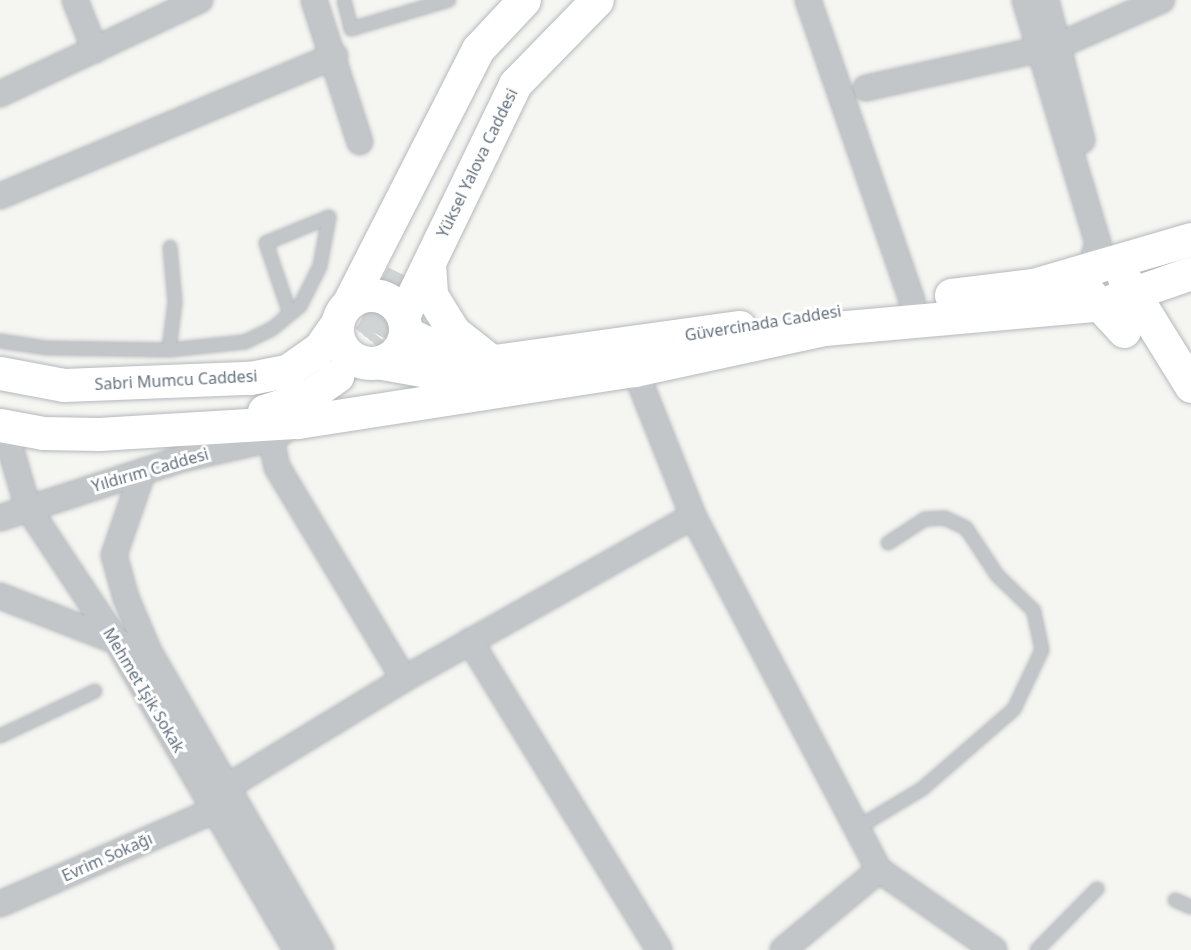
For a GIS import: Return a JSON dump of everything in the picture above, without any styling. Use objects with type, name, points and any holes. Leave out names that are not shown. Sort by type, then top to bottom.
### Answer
[{"type":"main road","points":[[353,366],[338,342],[342,314],[478,49],[524,0]]},
{"type":"main road","points":[[407,268],[499,52],[549,0]]},
{"type":"main road","points":[[407,268],[508,65],[531,38],[578,0]]},
{"type":"main road","name":"Yüksel Yalova Caddesi","points":[[353,366],[404,324],[407,268],[515,84],[597,0]]},
{"type":"main road","name":"Güvercinada Caddesi","points":[[342,314],[359,295],[381,295],[404,324],[462,359],[494,361],[912,300],[1033,285],[1123,261],[1191,239]]},
{"type":"main road","points":[[1123,261],[1138,296],[1191,388]]},
{"type":"main road","points":[[407,268],[431,295],[453,333],[494,361]]},
{"type":"main road","points":[[1138,296],[1112,271],[1090,270],[1084,281],[1089,295],[1102,304],[1124,331],[1191,388]]},
{"type":"main road","name":"Güvercinada Caddesi","points":[[284,431],[535,384],[635,370],[824,329],[1102,304],[1138,296],[1191,273]]},
{"type":"main road","points":[[1041,309],[1124,331]]},
{"type":"main road","name":"Sabri Mumcu Caddesi","points":[[0,373],[64,385],[250,378],[287,371],[319,348],[342,314]]},
{"type":"main road","points":[[1,419],[88,420],[266,411],[307,397],[353,366]]},
{"type":"main road","points":[[1,419],[99,434],[284,431],[342,392],[353,366]]},
{"type":"main road","points":[[0,392],[60,403],[243,399],[283,391],[353,366],[535,384]]},
{"type":"street","points":[[75,0],[95,50]]},
{"type":"street","points":[[0,94],[200,0]]},
{"type":"street","points":[[314,0],[335,56],[360,142]]},
{"type":"street","points":[[808,0],[912,300]]},
{"type":"street","points":[[1025,0],[1048,46],[1103,216],[1123,261]]},
{"type":"street","points":[[1046,0],[1048,46],[1098,243],[1090,270]]},
{"type":"street","points":[[866,88],[1048,46],[1162,0]]},
{"type":"street","points":[[0,196],[335,56]]},
{"type":"street","points":[[635,370],[693,516],[879,870],[994,950]]},
{"type":"street","name":"Mehmet Işik Sokak","points":[[1,419],[28,507],[117,642],[296,950]]},
{"type":"street","points":[[284,431],[277,467],[404,679]]},
{"type":"street","name":"Yıldırım Caddesi","points":[[0,518],[143,471],[284,431]]},
{"type":"street","name":"Mehmet Işik Sokak","points":[[143,471],[114,555],[149,652],[321,950]]},
{"type":"street","points":[[215,810],[227,787],[404,679],[693,516]]},
{"type":"street","points":[[0,596],[117,642],[149,652]]},
{"type":"street","points":[[470,641],[659,950]]},
{"type":"street","name":"Evrim Sokağı","points":[[0,904],[215,810]]},
{"type":"street","points":[[783,950],[879,870]]},
{"type":"lane","points":[[344,0],[351,29],[424,5],[449,0]]},
{"type":"lane","points":[[0,341],[47,348],[169,350],[245,342],[290,314],[320,266],[329,217],[266,243],[290,314]]},
{"type":"lane","points":[[169,350],[175,302],[170,247]]},
{"type":"lane","points":[[857,828],[922,789],[1014,709],[1042,650],[1034,611],[998,575],[966,528],[945,518],[925,519],[888,543]]},
{"type":"lane","points":[[0,736],[95,690]]},
{"type":"lane","points":[[1037,950],[1097,890]]},
{"type":"lane","points":[[1175,900],[1191,907]]},
{"type":"tunnel","points":[[337,376],[373,332],[403,274]]}]
